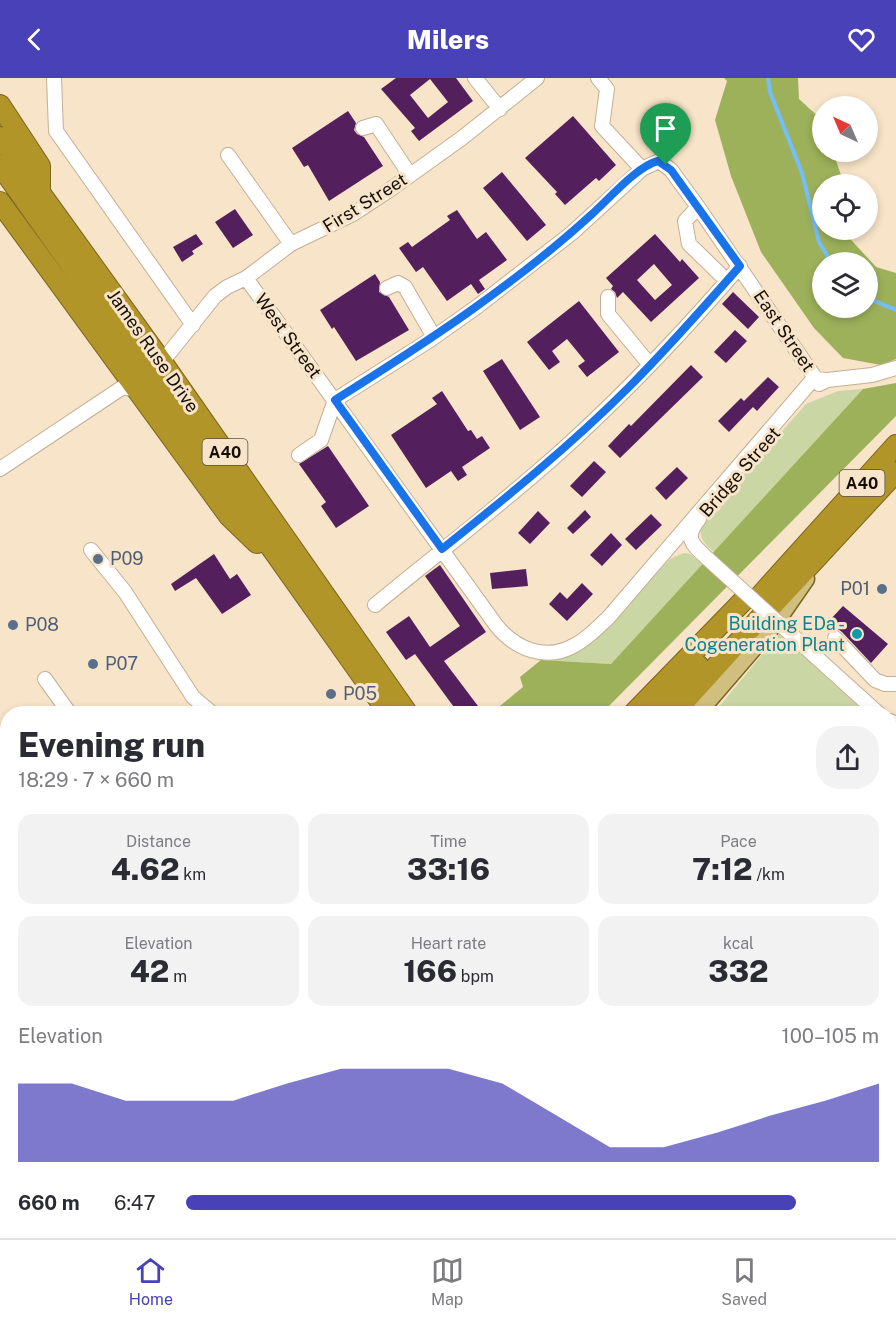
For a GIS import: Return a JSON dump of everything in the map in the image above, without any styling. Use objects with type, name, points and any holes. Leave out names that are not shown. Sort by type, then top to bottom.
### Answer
[{"type":"highway","points":[[0,105],[40,166],[40,192]]},
{"type":"highway","name":"James Ruse Drive","points":[[0,137],[162,362],[402,706]]},
{"type":"highway","name":"James Ruse Drive","points":[[0,165],[383,706]]},
{"type":"highway","points":[[0,202],[229,516],[271,556],[278,558]]},
{"type":"highway","name":"A40","points":[[680,706],[762,607],[803,537],[828,522],[896,445]]},
{"type":"highway","name":"A40","points":[[662,706],[762,607],[828,546],[896,472]]},
{"type":"highway","name":"A40","points":[[643,706],[762,607]]},
{"type":"main road","points":[[702,706],[762,607]]},
{"type":"street","points":[[54,78],[56,131],[193,325]]},
{"type":"street","points":[[475,78],[500,109]]},
{"type":"street","name":"First Street","points":[[162,362],[215,296],[246,278],[291,244],[352,213],[410,175],[500,109],[537,78]]},
{"type":"street","points":[[299,455],[321,440],[335,400],[435,337],[572,233],[642,169],[602,126],[607,89],[598,78]]},
{"type":"street","points":[[363,128],[376,124],[410,175]]},
{"type":"street","points":[[228,155],[291,244]]},
{"type":"street","name":"East Street","points":[[642,169],[658,161],[671,170],[740,266],[790,341],[821,379]]},
{"type":"street","points":[[698,207],[685,221],[689,244],[727,281]]},
{"type":"street","points":[[375,605],[569,444],[650,365],[740,266]]},
{"type":"street","name":"West Street","points":[[246,278],[505,636],[528,650]]},
{"type":"street","points":[[387,288],[398,283],[405,287],[435,337]]},
{"type":"street","points":[[608,297],[608,314],[650,365]]},
{"type":"street","points":[[821,379],[864,376],[896,368]]},
{"type":"street","points":[[114,393],[124,381],[122,369]]},
{"type":"street","name":"Bridge Street","points":[[528,650],[542,653],[557,652],[575,646],[608,618],[680,532],[821,379]]},
{"type":"street","name":"Bridge Street","points":[[821,379],[693,527],[692,543],[870,706]]},
{"type":"street","points":[[0,469],[123,387],[139,392]]},
{"type":"street","points":[[91,550],[125,592],[194,698],[204,706]]},
{"type":"street","points":[[835,638],[875,680],[885,684],[896,684]]},
{"type":"street","points":[[45,679],[64,706]]},
{"type":"green space","points":[[724,78],[798,78],[799,99],[812,111],[812,162],[836,162],[841,174],[812,174],[812,240],[851,240],[862,252],[812,252],[812,318],[878,318],[878,268],[896,273],[896,359],[881,365],[843,358],[814,328],[761,252],[731,176],[715,120],[727,81]]},
{"type":"green space","points":[[896,383],[896,416],[609,706],[500,706],[523,687],[520,677],[541,660],[611,664],[863,389]]},
{"type":"green space","points":[[863,389],[714,552],[707,546],[702,537],[701,523],[806,404],[838,391]]},
{"type":"green space","points":[[684,553],[690,554],[703,565],[611,664],[541,660],[567,655],[588,645],[670,559]]},
{"type":"green space","points":[[779,634],[858,706],[720,706]]},
{"type":"building","points":[[396,78],[456,78],[473,101],[419,141],[411,131],[415,128],[381,89]],"holes":[[[430,79],[448,102],[428,118],[410,95]]]},
{"type":"building","points":[[348,111],[356,123],[354,130],[364,137],[383,166],[329,201],[308,165],[304,167],[292,148]]},
{"type":"building","points":[[573,116],[616,165],[599,181],[596,178],[565,205],[555,194],[557,192],[525,158]]},
{"type":"building","points":[[502,172],[546,225],[527,241],[483,188]]},
{"type":"building","points":[[235,209],[253,235],[233,248],[215,222]]},
{"type":"building","points":[[457,210],[477,239],[486,232],[507,260],[479,280],[485,289],[478,294],[471,284],[447,301],[423,267],[416,272],[399,248],[408,242],[412,247],[450,220],[447,216]]},
{"type":"building","points":[[196,234],[203,244],[192,251],[194,254],[182,262],[173,247]]},
{"type":"building","points":[[655,234],[680,262],[682,259],[699,278],[651,322],[623,292],[617,298],[611,289],[613,286],[606,278]],"holes":[[[654,264],[672,285],[655,300],[637,280]]]},
{"type":"building","points":[[375,274],[380,282],[379,292],[389,297],[409,330],[356,361],[320,310]]},
{"type":"building","points":[[733,292],[759,317],[748,329],[722,304]]},
{"type":"building","points":[[579,301],[619,352],[587,377],[578,366],[585,361],[567,339],[552,351],[560,362],[549,370],[527,342]]},
{"type":"building","points":[[735,330],[747,341],[726,363],[714,352]]},
{"type":"building","points":[[502,359],[540,417],[520,430],[483,371]]},
{"type":"building","points":[[691,365],[703,377],[620,458],[608,446]]},
{"type":"building","points":[[768,377],[779,387],[757,411],[753,407],[729,432],[718,421],[741,398],[744,401]]},
{"type":"building","points":[[442,391],[468,431],[471,430],[477,439],[482,436],[490,448],[462,467],[467,475],[458,481],[451,471],[426,488],[391,435],[437,404],[432,398]]},
{"type":"building","points":[[328,446],[369,506],[336,528],[321,506],[326,502],[299,464]]},
{"type":"building","points":[[594,461],[606,472],[582,497],[570,486]]},
{"type":"building","points":[[677,467],[688,478],[666,500],[655,488]]},
{"type":"building","points":[[585,510],[591,517],[573,534],[567,528]]},
{"type":"building","points":[[538,511],[550,523],[530,544],[518,533]]},
{"type":"building","points":[[651,514],[662,525],[636,550],[625,539]]},
{"type":"building","points":[[611,533],[622,545],[602,566],[590,555]]},
{"type":"building","points":[[214,554],[230,579],[237,574],[251,595],[222,614],[196,578],[175,591],[171,584]]},
{"type":"building","points":[[440,565],[486,632],[444,661],[478,706],[453,706],[415,654],[406,660],[386,632],[409,616],[430,647],[460,626],[425,576]]},
{"type":"building","points":[[526,569],[528,586],[492,589],[490,573]]},
{"type":"building","points":[[582,583],[593,594],[567,621],[549,604],[560,592],[567,599]]},
{"type":"building","name":"Building EDa - Cogeneration Plant","points":[[843,606],[888,644],[871,663],[842,632],[828,622]]},
{"type":"waterway","points":[[768,78],[770,92],[802,173],[819,242],[825,252]]},
{"type":"waterway","points":[[878,303],[896,310]]},
{"type":"place","name":"P09","points":[[98,559]]},
{"type":"place","name":"P01","points":[[882,589]]},
{"type":"place","name":"P08","points":[[13,625]]},
{"type":"place","name":"Building EDa - Cogeneration Plant","points":[[857,634]]},
{"type":"place","name":"P07","points":[[93,664]]},
{"type":"place","name":"P05","points":[[331,694]]},
{"type":"route","points":[[658,161],[666,165],[740,266],[629,388],[569,444],[442,549],[335,400],[430,340],[478,306],[572,233],[642,169],[658,161]]}]
